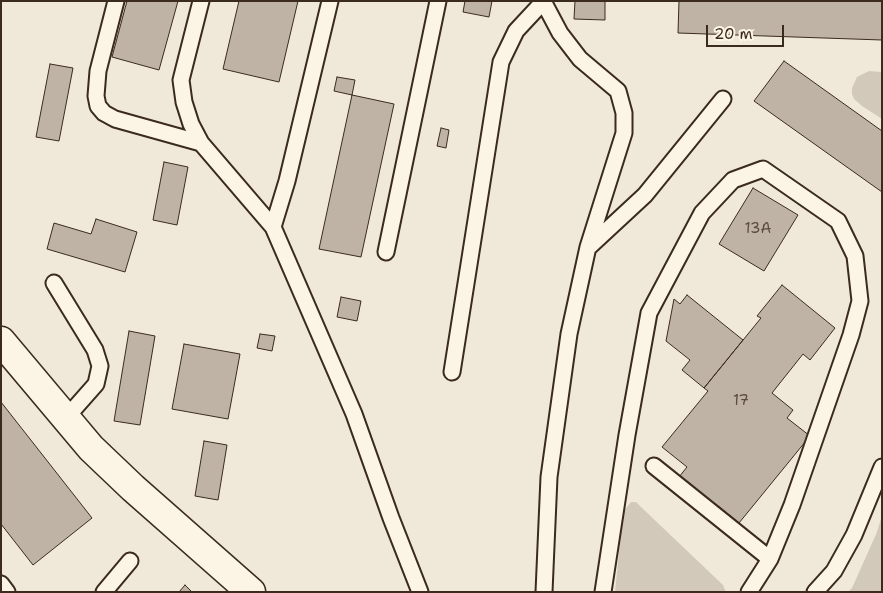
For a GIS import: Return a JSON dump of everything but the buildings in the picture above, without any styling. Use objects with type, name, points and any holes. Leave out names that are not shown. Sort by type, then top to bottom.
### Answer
[{"type":"street","points":[[1,341],[91,448],[133,488],[251,592]]},
{"type":"lane","points":[[116,1],[98,70],[96,96],[98,106],[104,113],[115,119],[201,143]]},
{"type":"lane","points":[[201,1],[181,80],[184,102],[191,124],[201,143],[273,227],[354,414],[420,592]]},
{"type":"lane","points":[[273,227],[287,181],[330,1]]},
{"type":"lane","points":[[386,252],[438,1]]},
{"type":"lane","points":[[452,372],[501,62],[516,31],[543,2],[560,33],[580,59],[618,91],[624,113],[624,133],[588,247],[569,334],[549,477],[544,592]]},
{"type":"lane","points":[[588,247],[645,195],[722,99]]},
{"type":"lane","points":[[602,592],[649,313],[702,213],[733,180],[763,169],[838,220],[854,256],[860,301],[841,364],[792,505],[770,559],[749,592]]},
{"type":"lane","points":[[54,283],[94,350],[100,366],[96,384],[66,418]]},
{"type":"lane","points":[[654,466],[770,559]]},
{"type":"lane","points":[[815,592],[834,571],[854,535],[882,467]]},
{"type":"lane","points":[[104,592],[130,561]]},
{"type":"lane","points":[[1,584],[7,592]]},
{"type":"shaded area","points":[[869,71],[882,72],[882,119],[862,106],[854,99],[852,94],[852,88],[857,77]]},
{"type":"shaded area","points":[[631,502],[636,502],[723,585],[726,592],[615,592],[623,512]]},
{"type":"shaded area","points":[[882,515],[882,592],[848,592],[852,588],[877,532]]}]
